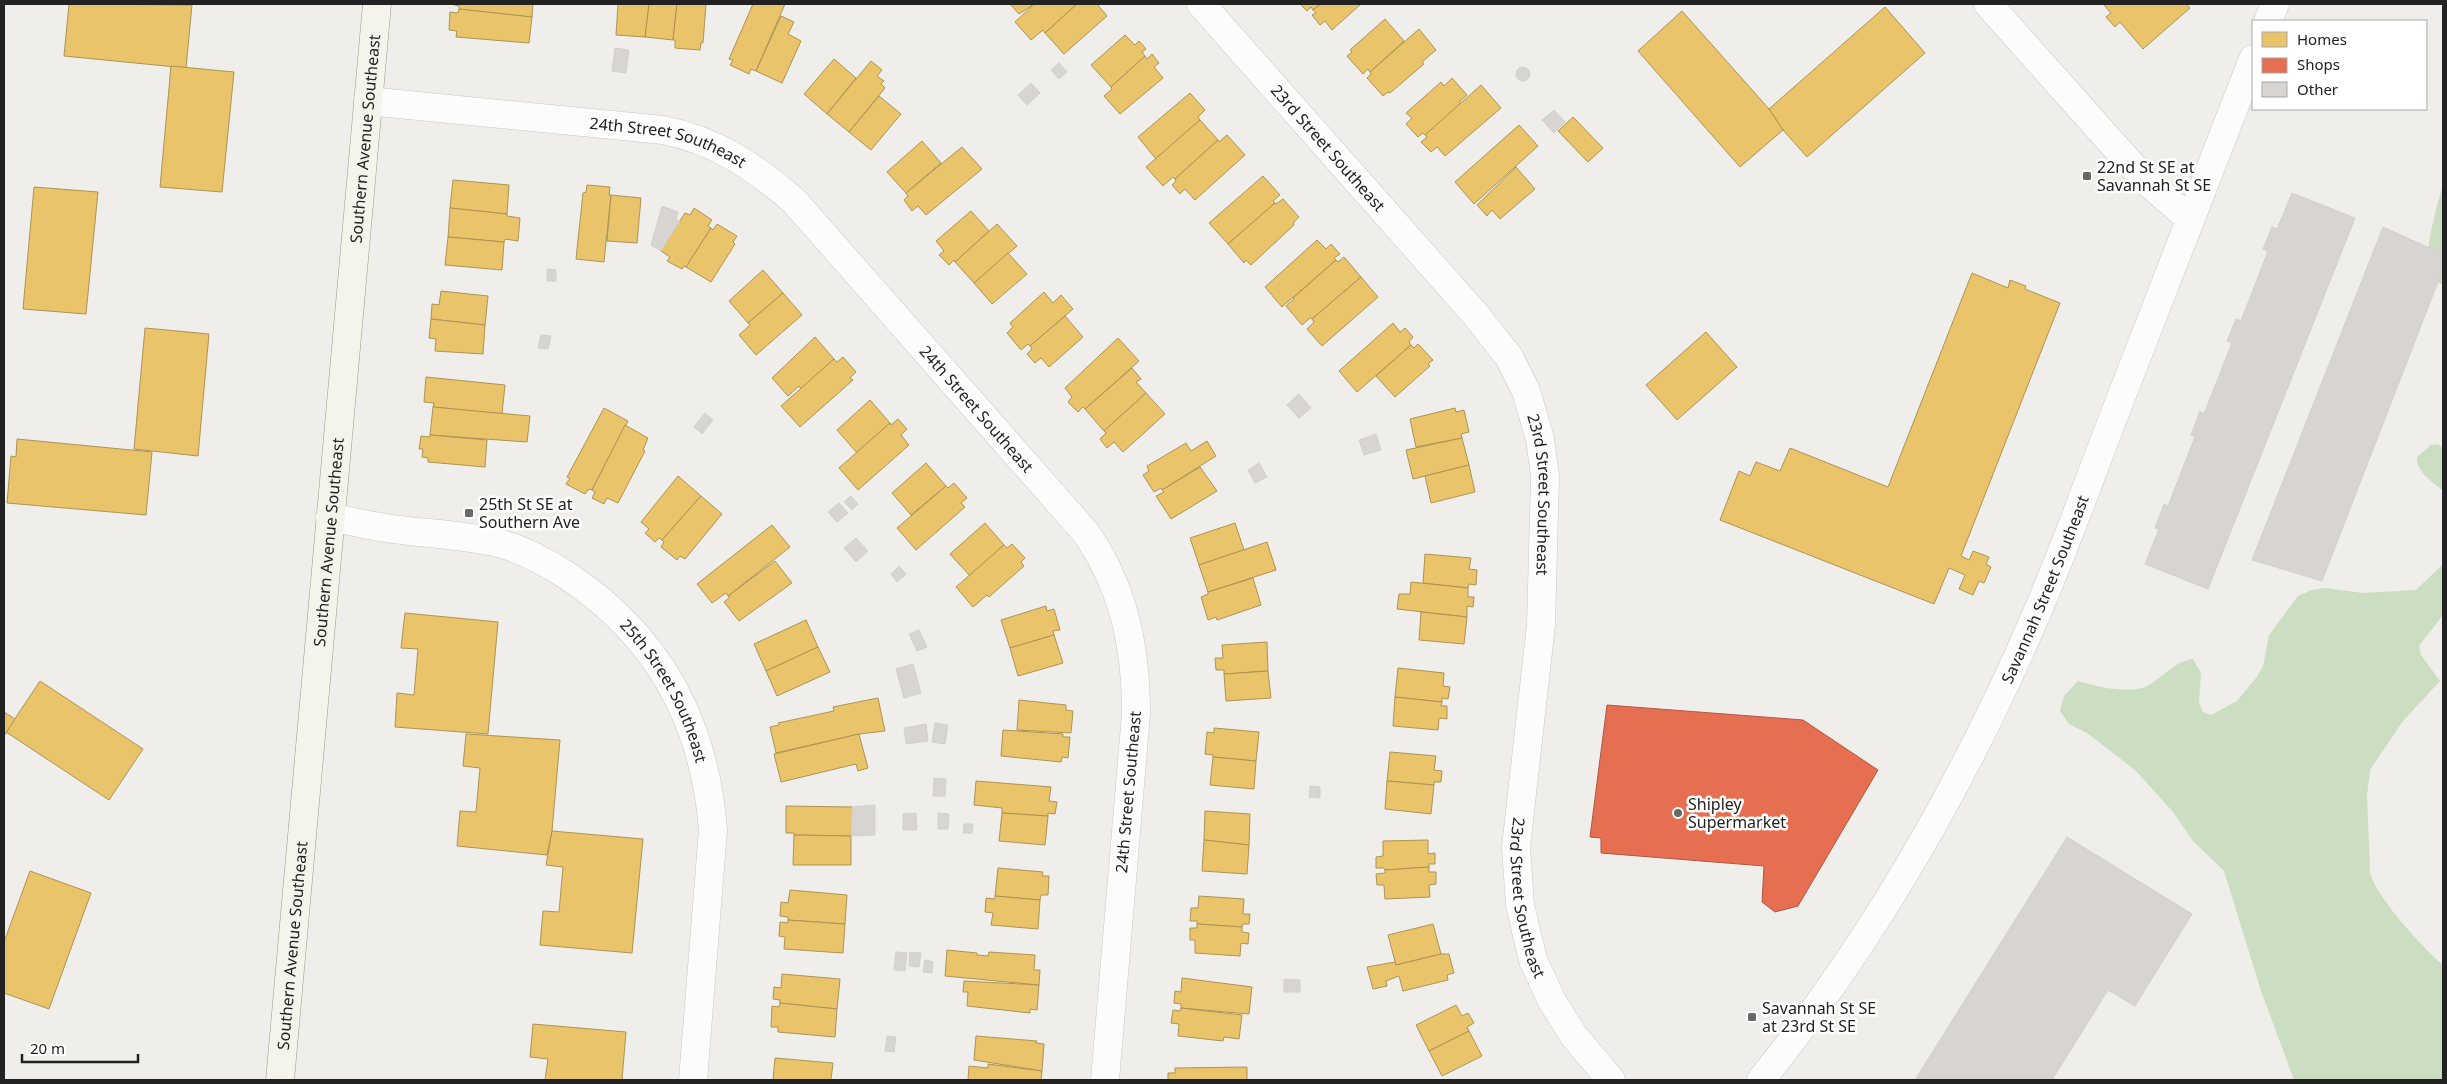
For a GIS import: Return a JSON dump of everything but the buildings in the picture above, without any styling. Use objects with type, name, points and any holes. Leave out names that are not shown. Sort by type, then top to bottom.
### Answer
[{"type":"main road","name":"Southern Avenue Southeast","points":[[280,1080],[377,4]]},
{"type":"street","name":"23rd Street Southeast","points":[[1201,4],[1475,314],[1509,357],[1526,391],[1540,439],[1546,500],[1542,625],[1516,847],[1520,904],[1534,960],[1552,1001],[1574,1036],[1611,1080]]},
{"type":"street","points":[[1988,4],[2144,179],[2190,219]]},
{"type":"street","points":[[2268,20],[2275,4]]},
{"type":"street","name":"Savannah Street Southeast","points":[[1761,1080],[1804,1026],[1864,939],[1949,797],[1978,738],[2039,608],[2252,62]]},
{"type":"street","name":"24th Street Southeast","points":[[368,101],[663,130],[704,141],[730,153],[756,169],[794,201],[1086,532],[1103,561],[1122,605],[1133,650],[1136,679],[1136,714],[1104,1080]]},
{"type":"street","name":"25th Street Southeast","points":[[330,517],[385,528],[462,536],[499,543],[523,551],[559,570],[606,604],[634,630],[659,662],[678,696],[703,765],[713,822],[711,876],[692,1080]]},
{"type":"green space","points":[[2443,185],[2443,285],[2430,275],[2427,266],[2429,243]]},
{"type":"green space","points":[[2438,444],[2443,448],[2443,491],[2422,472],[2417,462],[2417,457],[2431,445]]},
{"type":"green space","points":[[2443,564],[2443,615],[2419,646],[2421,655],[2440,681],[2403,721],[2370,770],[2367,796],[2370,872],[2374,882],[2401,921],[2443,965],[2443,1080],[2294,1080],[2261,991],[2224,871],[2193,841],[2173,812],[2135,770],[2087,733],[2069,724],[2060,711],[2064,696],[2078,681],[2112,689],[2140,689],[2153,683],[2174,666],[2193,659],[2201,673],[2199,703],[2203,712],[2211,715],[2237,701],[2256,678],[2263,666],[2269,635],[2298,596],[2311,590],[2325,588],[2363,593],[2416,590]]},
{"type":"place","name":"22nd St SE at Savannah St SE","points":[[2087,176]]},
{"type":"place","name":"25th St SE at Southern Ave","points":[[469,513]]},
{"type":"place","name":"Shipley Supermarket","points":[[1678,813]]},
{"type":"place","name":"Savannah St SE at 23rd St SE","points":[[1752,1017]]}]
